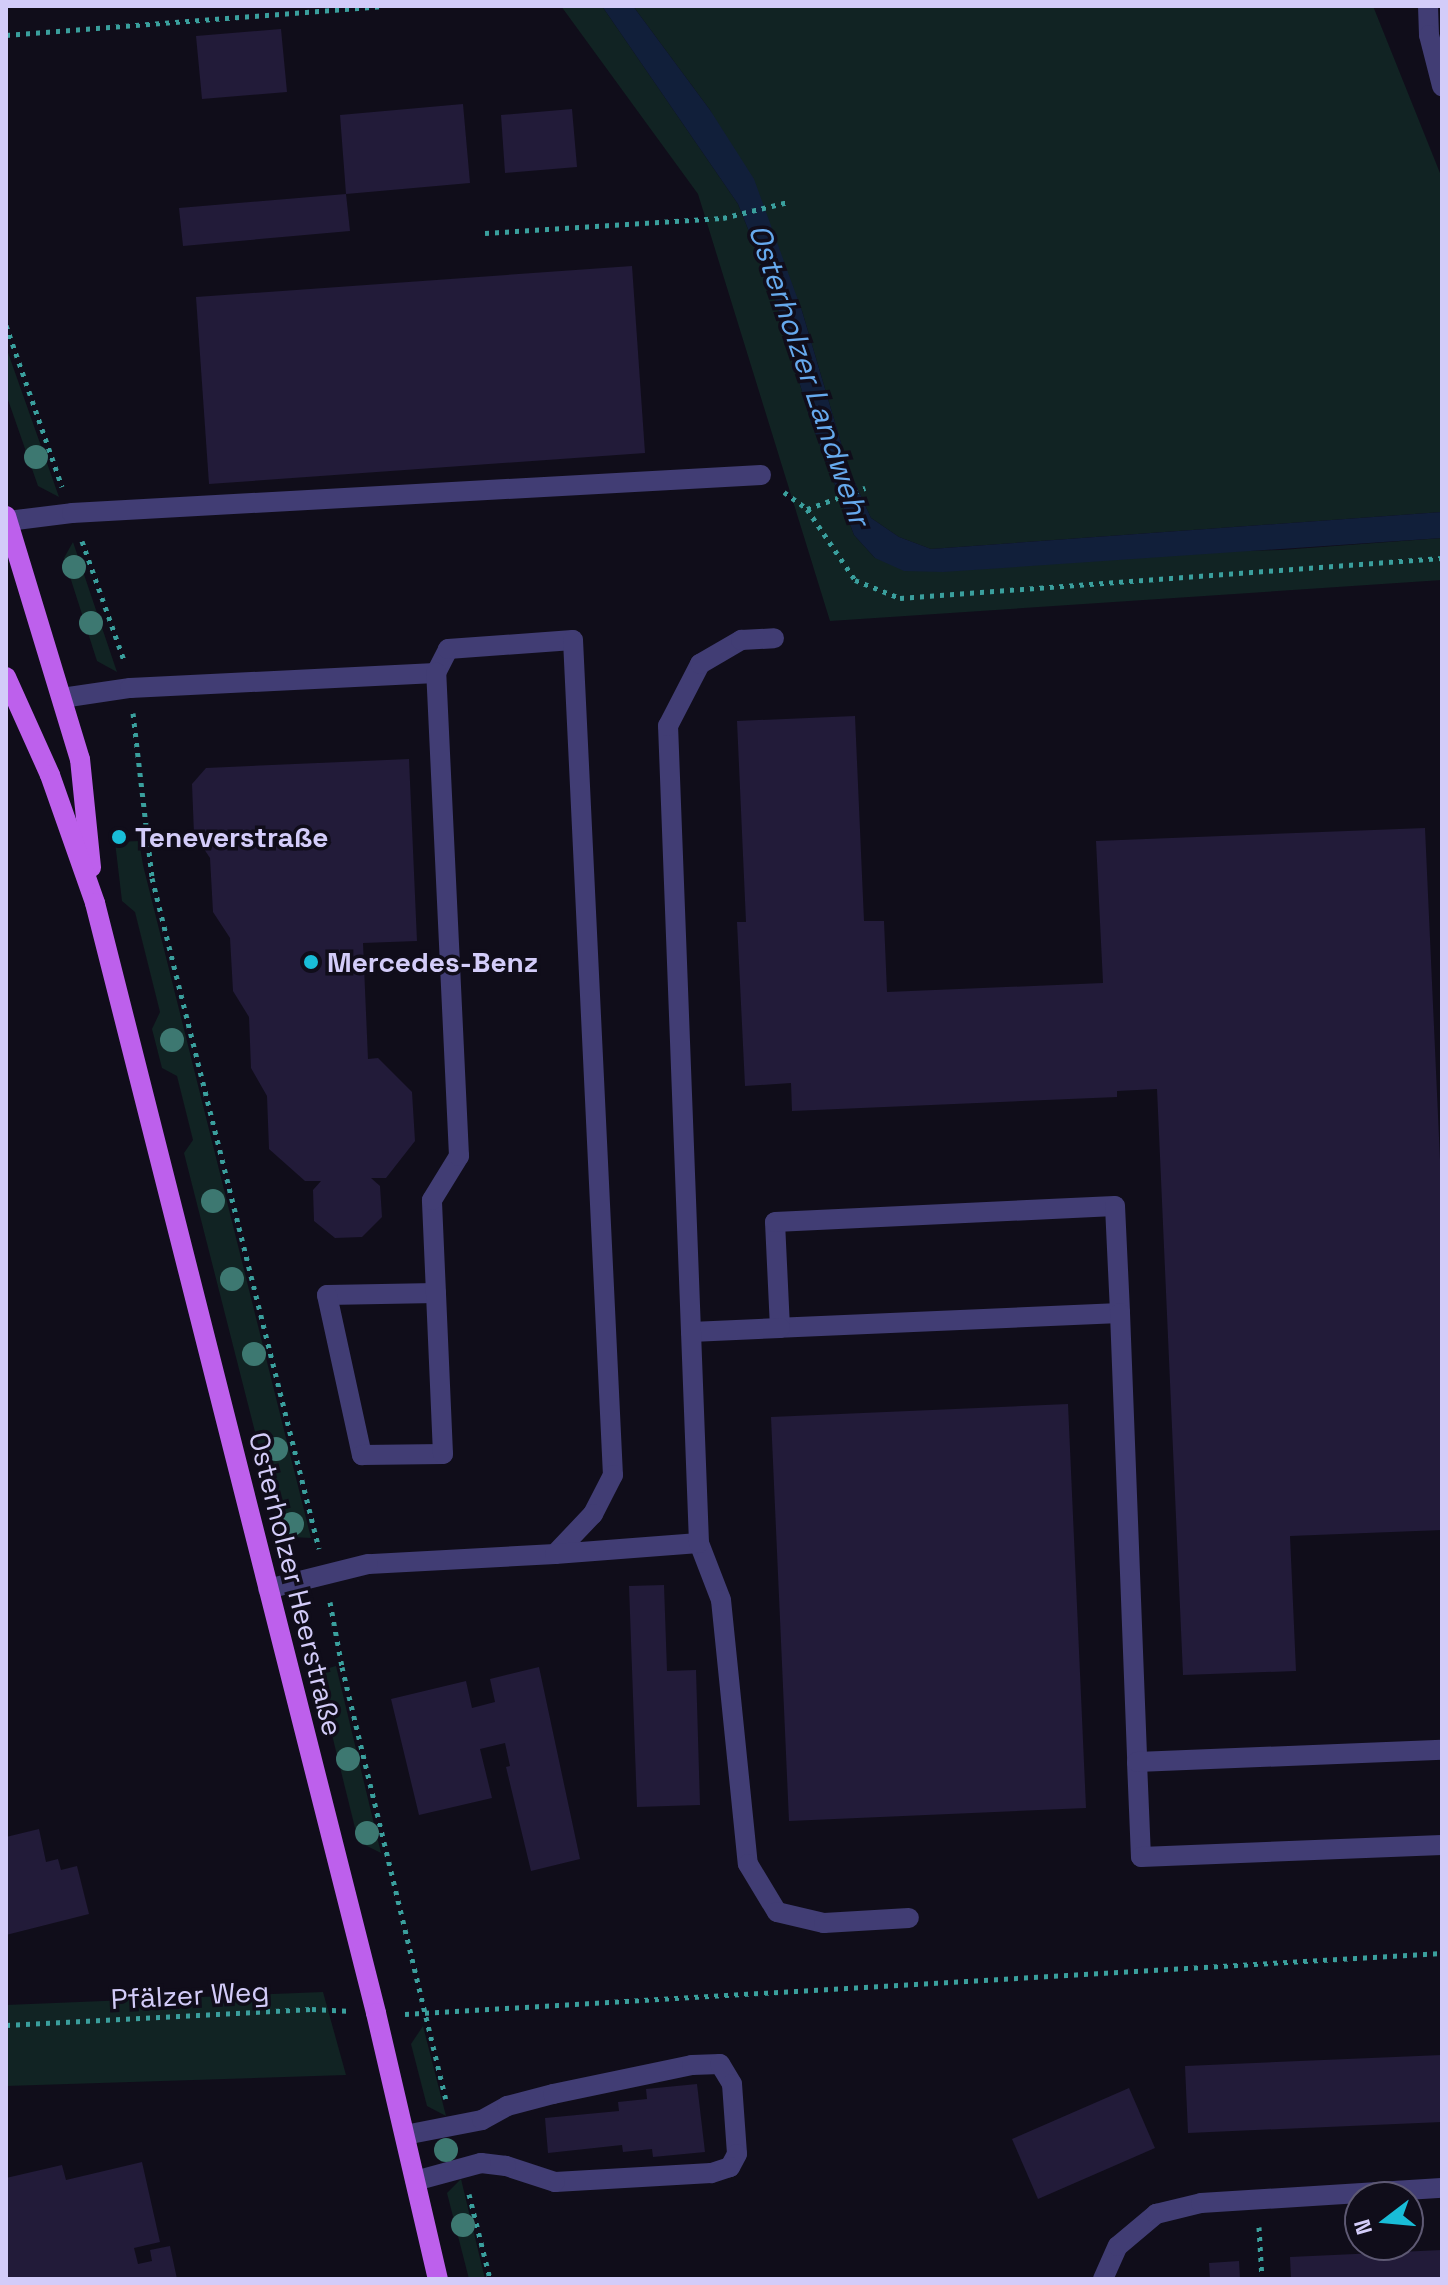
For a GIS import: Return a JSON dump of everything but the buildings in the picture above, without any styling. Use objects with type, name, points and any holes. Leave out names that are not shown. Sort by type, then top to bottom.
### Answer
[{"type":"main road","name":"Osterholzer Heerstraße","points":[[7,519],[80,759],[95,903]]},
{"type":"main road","name":"Osterholzer Heerstraße","points":[[6,677],[50,775],[95,903],[376,2013],[438,2279]]},
{"type":"street","points":[[1428,6],[1429,35],[1442,86]]},
{"type":"street","points":[[7,519],[761,475]]},
{"type":"street","points":[[774,638],[741,640],[700,664],[668,726],[699,1543],[721,1600],[748,1864],[777,1912],[824,1923],[909,1918]]},
{"type":"street","points":[[436,1293],[327,1295],[362,1455],[443,1454],[432,1200],[459,1156],[436,673],[448,649],[573,640],[613,1475],[593,1514],[555,1554]]},
{"type":"street","points":[[62,698],[130,688],[436,673]]},
{"type":"street","points":[[780,1328],[775,1222],[1115,1206],[1141,1857],[1442,1845]]},
{"type":"street","points":[[691,1332],[1120,1313]]},
{"type":"street","points":[[268,1589],[368,1564],[699,1543]]},
{"type":"street","points":[[1137,1762],[1442,1750]]},
{"type":"street","points":[[405,2135],[482,2120],[507,2106],[692,2065],[720,2064],[732,2084],[737,2154],[730,2167],[711,2173],[555,2182],[506,2166],[481,2163],[415,2181]]},
{"type":"street","points":[[1103,2279],[1118,2246],[1156,2214],[1201,2203],[1442,2188]]},
{"type":"path","points":[[6,35],[381,6]]},
{"type":"path","points":[[485,233],[736,215],[788,202]]},
{"type":"path","points":[[6,325],[125,663],[152,878],[326,1575],[342,1667],[452,2126]]},
{"type":"path","points":[[761,475],[807,509],[855,580],[900,598],[1442,558]]},
{"type":"path","points":[[807,509],[865,488]]},
{"type":"path","points":[[426,2015],[1442,1953]]},
{"type":"path","name":"Pfälzer Weg","points":[[6,2025],[312,2009],[376,2013]]},
{"type":"path","points":[[463,2169],[490,2279]]},
{"type":"path","points":[[1258,2198],[1262,2279]]},
{"type":"shaded area","points":[[561,6],[602,6],[738,204],[772,289],[811,422],[854,535],[875,558],[1281,550],[1442,538],[1442,580],[830,621],[698,194]]},
{"type":"shaded area","points":[[633,6],[1373,6],[1442,178],[1442,512],[931,549],[899,537],[871,518],[849,470],[802,311],[710,110]]},
{"type":"shaded area","points":[[6,347],[59,497],[38,486],[6,394]]},
{"type":"shaded area","points":[[73,542],[117,672],[97,661],[64,558]]},
{"type":"shaded area","points":[[139,841],[311,1538],[292,1537],[279,1526],[184,1153],[193,1140],[177,1076],[162,1068],[152,1029],[160,1012],[135,912],[122,901],[115,842]]},
{"type":"shaded area","points":[[336,1666],[381,1853],[365,1845],[356,1832],[318,1678],[322,1670]]},
{"type":"shaded area","points":[[323,1992],[346,2075],[6,2086],[6,2005]]},
{"type":"shaded area","points":[[423,2026],[446,2116],[427,2106],[411,2044]]},
{"type":"shaded area","points":[[461,2179],[485,2279],[469,2279],[447,2193]]},
{"type":"water","name":"Osterholzer Landwehr","points":[[602,6],[633,6],[710,110],[754,179],[802,311],[849,470],[871,518],[899,537],[931,549],[1442,512],[1442,538],[943,572],[904,571],[875,558],[854,535],[811,422],[772,289],[738,204]]},
{"type":"place","name":"Teneverstraße","points":[[119,837]]},
{"type":"place","name":"Mercedes-Benz","points":[[311,962]]}]
